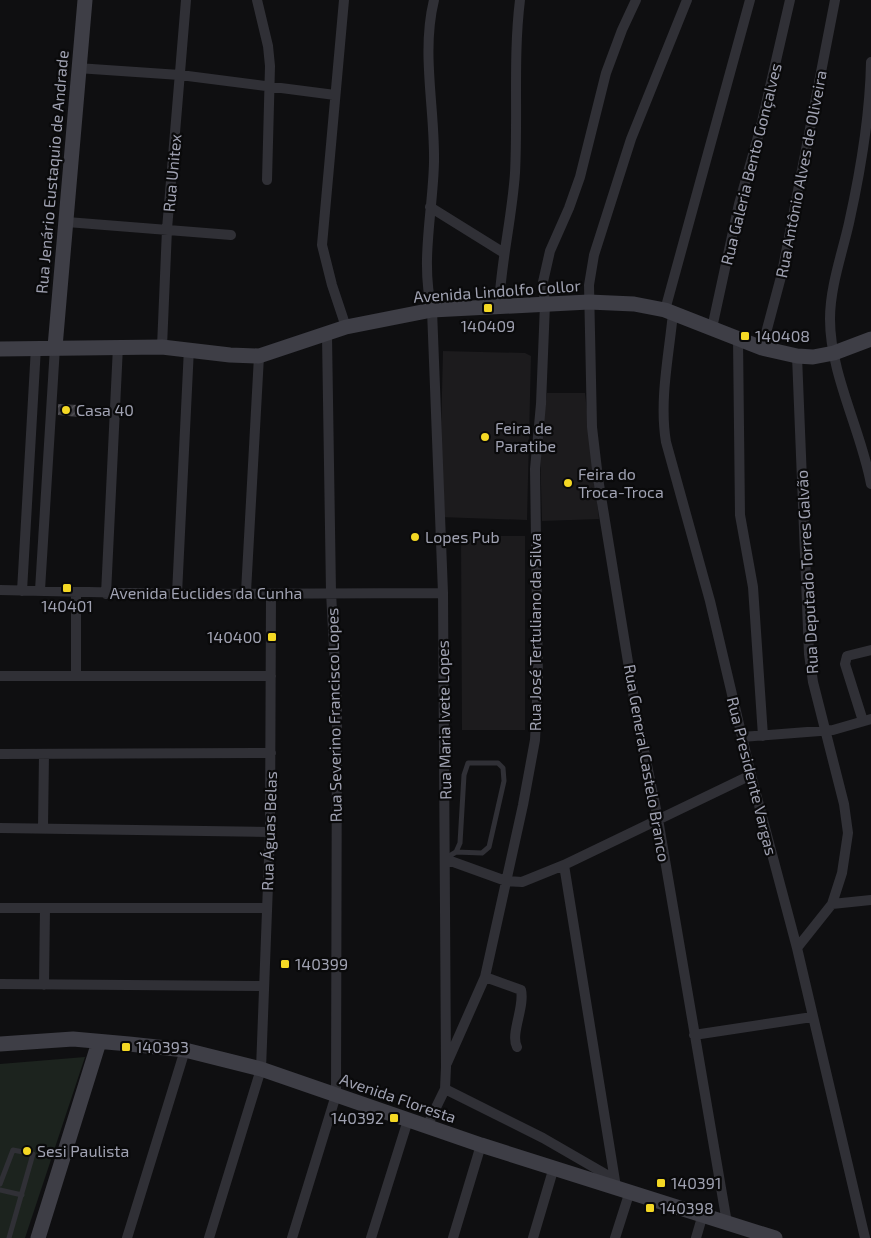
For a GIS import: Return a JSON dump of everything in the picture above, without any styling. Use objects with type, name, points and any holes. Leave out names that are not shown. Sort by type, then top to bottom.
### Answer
[{"type":"street","name":"Rua Jenário Eustaquio de Andrade","points":[[55,347],[67,222],[77,68],[85,0]]},
{"type":"street","name":"Rua Unitex","points":[[162,347],[167,230],[186,0]]},
{"type":"street","points":[[257,0],[268,46],[267,180]]},
{"type":"street","points":[[344,0],[322,245],[332,285],[346,328]]},
{"type":"street","name":"Rua Maria Ivete Lopes","points":[[427,1126],[445,1089],[446,1067],[444,1026],[445,859],[442,593],[432,310],[428,269],[434,140],[427,41],[434,0]]},
{"type":"street","points":[[499,306],[515,175],[515,81],[520,0]]},
{"type":"street","name":"Rua José Tertuliano da Silva","points":[[446,1067],[484,977],[532,763],[538,711],[535,469],[541,404],[545,304],[543,282],[546,263],[575,192],[606,74],[622,30],[636,0]]},
{"type":"street","name":"Rua General Castelo Branco","points":[[686,0],[631,139],[592,263],[589,302],[594,451],[636,711],[658,820],[727,1222]]},
{"type":"street","name":"Rua Presidente Vargas","points":[[750,0],[669,312],[663,425],[670,460],[710,600],[865,1238]]},
{"type":"street","name":"Rua Galeria Bento Gonçalves","points":[[712,328],[739,204],[761,126],[790,0]]},
{"type":"street","name":"Rua Antônio Alves de Oliveira","points":[[762,348],[782,273],[836,0]]},
{"type":"street","points":[[871,62],[870,104],[863,157],[831,304],[830,336],[870,472],[871,484]]},
{"type":"street","points":[[77,68],[180,75],[335,95]]},
{"type":"street","points":[[430,207],[504,253]]},
{"type":"street","points":[[67,222],[231,235]]},
{"type":"street","name":"Avenida Lindolfo Collor","points":[[0,349],[36,347],[162,347],[189,348],[230,355],[260,356],[327,336],[346,328],[432,310],[589,302],[634,304],[669,312],[762,348],[797,356],[813,357],[834,354],[871,339]]},
{"type":"street","name":"Rua Severino Francisco Lopes","points":[[292,1238],[336,1095],[337,706],[331,592],[327,336]]},
{"type":"street","points":[[738,339],[740,515],[753,587],[763,736]]},
{"type":"street","points":[[106,594],[118,346]]},
{"type":"street","points":[[22,591],[36,347]]},
{"type":"street","points":[[40,590],[55,347]]},
{"type":"street","points":[[178,594],[189,348]]},
{"type":"street","points":[[246,592],[260,356]]},
{"type":"street","name":"Rua Deputado Torres Galvão","points":[[796,948],[832,904],[842,874],[848,833],[844,804],[813,682],[808,645],[797,356]]},
{"type":"street","name":"Avenida Euclides da Cunha","points":[[0,590],[40,590],[106,594],[246,592],[270,594],[331,592],[442,593]]},
{"type":"street","points":[[76,592],[76,676]]},
{"type":"street","name":"Rua Águas Belas","points":[[209,1238],[261,1069],[270,832],[270,594]]},
{"type":"street","points":[[742,737],[826,730],[867,720],[845,669],[847,656],[871,650]]},
{"type":"street","points":[[0,676],[271,676]]},
{"type":"street","points":[[0,754],[271,753]]},
{"type":"street","points":[[43,828],[44,754]]},
{"type":"street","points":[[445,859],[506,881],[522,882],[564,865],[751,775]]},
{"type":"street","points":[[0,828],[270,832]]},
{"type":"street","points":[[564,865],[620,1186],[616,1238]]},
{"type":"street","points":[[832,904],[871,900]]},
{"type":"street","points":[[0,908],[266,908]]},
{"type":"street","points":[[44,985],[45,908]]},
{"type":"street","points":[[484,977],[521,990],[522,1007],[515,1039],[516,1046]]},
{"type":"street","points":[[0,984],[263,986]]},
{"type":"street","points":[[694,1035],[812,1017]]},
{"type":"street","name":"Avenida Floresta","points":[[0,1044],[74,1040],[185,1050],[261,1069],[481,1145],[620,1186],[775,1238]]},
{"type":"street","points":[[38,1238],[100,1042]]},
{"type":"street","points":[[128,1238],[185,1050]]},
{"type":"street","points":[[445,1089],[543,1138],[620,1186]]},
{"type":"street","points":[[370,1238],[408,1120]]},
{"type":"street","points":[[453,1238],[481,1145]]},
{"type":"street","points":[[533,1238],[554,1167]]},
{"type":"street","points":[[696,1238],[703,1214]]},
{"type":"lane","points":[[445,859],[456,852],[460,843],[464,775],[468,763],[498,763],[503,768],[504,781],[489,847],[482,853],[456,852]]},
{"type":"lane","points":[[0,1184],[13,1150],[31,1152],[34,1156],[9,1238]]},
{"type":"lane","points":[[0,1190],[22,1196]]},
{"type":"shaded area","name":"Feira de Paratibe","points":[[443,351],[525,353],[531,356],[527,520],[439,517]]},
{"type":"shaded area","name":"Feira do Troca-Troca","points":[[547,393],[585,393],[599,519],[542,521],[540,448]]},
{"type":"shaded area","points":[[461,536],[525,536],[525,730],[462,730]]},
{"type":"shaded area","name":"Sesi Paulista","points":[[85,1057],[25,1238],[0,1238],[0,1064]]},
{"type":"building","name":"Casa 40","points":[[58,404],[79,405],[78,417],[58,415]]},
{"type":"place","name":"140409","points":[[488,308]]},
{"type":"place","name":"140408","points":[[745,336]]},
{"type":"place","name":"Casa 40","points":[[66,410]]},
{"type":"place","name":"Feira de Paratibe","points":[[485,437]]},
{"type":"place","name":"Feira do Troca-Troca","points":[[568,483]]},
{"type":"place","name":"Lopes Pub","points":[[415,537]]},
{"type":"place","name":"140401","points":[[67,588]]},
{"type":"place","name":"140400","points":[[272,637]]},
{"type":"place","name":"140399","points":[[285,964]]},
{"type":"place","name":"140393","points":[[126,1047]]},
{"type":"place","name":"140392","points":[[394,1118]]},
{"type":"place","name":"Sesi Paulista","points":[[27,1151]]},
{"type":"place","name":"140391","points":[[661,1183]]},
{"type":"place","name":"140398","points":[[650,1208]]}]
